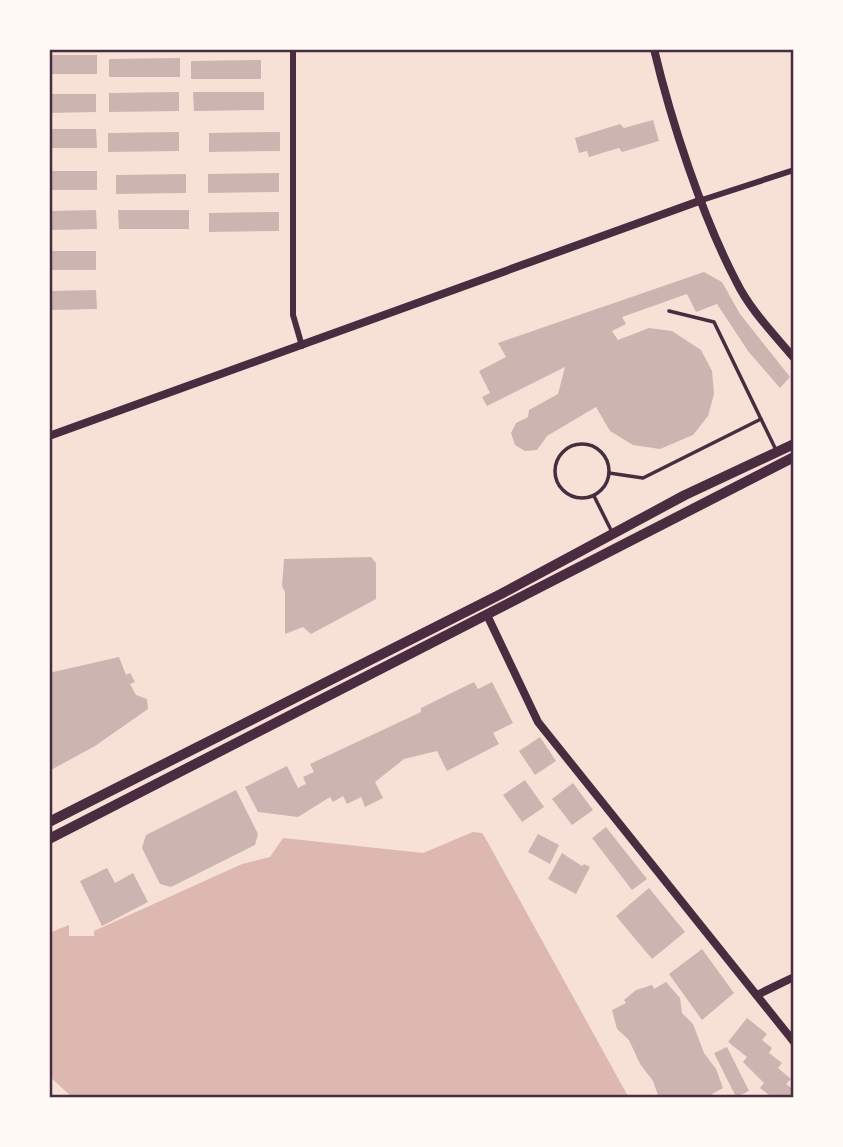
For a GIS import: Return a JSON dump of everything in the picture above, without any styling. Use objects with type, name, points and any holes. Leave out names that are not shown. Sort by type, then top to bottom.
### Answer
[{"type":"main road","points":[[49,822],[794,444]]},
{"type":"main road","points":[[49,839],[794,457]]},
{"type":"street","points":[[293,49],[293,316],[302,346]]},
{"type":"street","points":[[654,49],[702,200],[736,282],[761,320],[794,358]]},
{"type":"street","points":[[49,436],[702,200],[794,170]]},
{"type":"street","points":[[487,615],[538,722],[688,914],[794,1042]]},
{"type":"street","points":[[757,995],[794,977]]},
{"type":"lane","points":[[669,311],[714,322],[777,452]]},
{"type":"lane","points":[[609,473],[643,478],[761,419]]},
{"type":"lane","points":[[589,445],[604,456],[609,473],[607,482],[594,496],[576,498],[561,489],[555,474],[558,457],[571,446],[589,445]]},
{"type":"lane","points":[[594,496],[613,534]]},
{"type":"shaded area","points":[[473,832],[482,833],[487,841],[629,1098],[73,1098],[49,1076],[49,933],[69,925],[69,936],[94,936],[94,931],[242,864],[270,857],[283,838],[423,853]]},
{"type":"building","points":[[49,55],[97,55],[97,74],[49,74]]},
{"type":"building","points":[[180,58],[180,77],[109,77],[109,59]]},
{"type":"building","points":[[261,60],[261,79],[191,79],[191,61]]},
{"type":"building","points":[[179,92],[179,111],[109,112],[109,93]]},
{"type":"building","points":[[193,92],[264,92],[264,110],[194,111]]},
{"type":"building","points":[[49,94],[96,94],[96,112],[49,113]]},
{"type":"building","points":[[653,120],[659,141],[622,152],[619,148],[589,157],[587,151],[579,153],[575,138],[620,124],[624,128]]},
{"type":"building","points":[[49,129],[96,129],[97,148],[49,148]]},
{"type":"building","points":[[179,132],[179,151],[108,152],[108,133]]},
{"type":"building","points":[[280,132],[280,151],[209,152],[209,133]]},
{"type":"building","points":[[49,171],[97,171],[97,190],[49,190]]},
{"type":"building","points":[[279,173],[279,192],[208,193],[208,174]]},
{"type":"building","points":[[186,174],[186,193],[116,194],[116,175]]},
{"type":"building","points":[[96,210],[97,229],[49,230],[49,211]]},
{"type":"building","points":[[118,210],[189,210],[189,229],[119,229]]},
{"type":"building","points":[[279,212],[279,231],[209,232],[209,213]]},
{"type":"building","points":[[49,251],[96,251],[96,270],[49,270]]},
{"type":"building","points":[[704,272],[722,282],[740,314],[790,377],[780,388],[748,351],[717,304],[696,312],[687,294],[622,317],[626,324],[612,331],[618,340],[649,328],[672,331],[701,350],[712,371],[714,394],[708,416],[693,435],[660,449],[633,445],[610,431],[596,407],[547,436],[537,450],[525,451],[515,445],[511,433],[516,423],[528,417],[529,410],[558,394],[565,367],[487,406],[482,397],[490,393],[479,371],[506,357],[498,343]]},
{"type":"building","points":[[96,290],[97,309],[49,310],[49,291]]},
{"type":"building","points":[[371,557],[376,563],[376,599],[311,634],[303,627],[285,634],[285,592],[282,586],[284,559]]},
{"type":"building","points":[[119,657],[126,675],[130,673],[135,682],[130,684],[136,695],[147,699],[148,709],[95,746],[49,771],[49,673]]},
{"type":"building","points":[[474,682],[478,689],[492,682],[513,723],[493,733],[499,744],[447,771],[437,751],[404,759],[375,782],[383,798],[365,807],[361,797],[347,804],[343,796],[333,802],[330,797],[298,817],[258,812],[245,787],[287,766],[298,788],[306,784],[303,777],[314,772],[310,764],[421,712],[421,708]]},
{"type":"building","points":[[540,737],[556,761],[535,775],[519,751]]},
{"type":"building","points":[[525,780],[544,807],[522,822],[503,795]]},
{"type":"building","points":[[573,783],[593,810],[572,825],[552,799]]},
{"type":"building","points":[[236,790],[258,834],[255,845],[171,887],[160,884],[142,848],[146,835]]},
{"type":"building","points":[[606,827],[647,879],[632,890],[592,838]]},
{"type":"building","points":[[538,834],[559,845],[550,864],[528,852]]},
{"type":"building","points":[[562,853],[582,866],[584,864],[590,867],[576,894],[548,879]]},
{"type":"building","points":[[107,868],[115,883],[133,873],[148,902],[102,926],[80,881]]},
{"type":"building","points":[[649,888],[685,932],[652,959],[616,916]]},
{"type":"building","points":[[702,949],[734,993],[702,1020],[669,974]]},
{"type":"building","points":[[666,982],[680,998],[682,1013],[693,1024],[704,1053],[716,1069],[723,1088],[712,1094],[714,1098],[659,1098],[653,1081],[640,1064],[629,1040],[617,1029],[612,1010],[626,1003],[624,1000],[636,990],[652,985],[654,989]]},
{"type":"building","points":[[747,1018],[767,1034],[762,1040],[772,1048],[769,1053],[782,1063],[778,1068],[791,1079],[786,1084],[794,1090],[794,1098],[773,1098],[760,1088],[764,1083],[743,1062],[747,1057],[728,1042]]},
{"type":"building","points":[[727,1047],[749,1091],[736,1097],[714,1053]]}]
